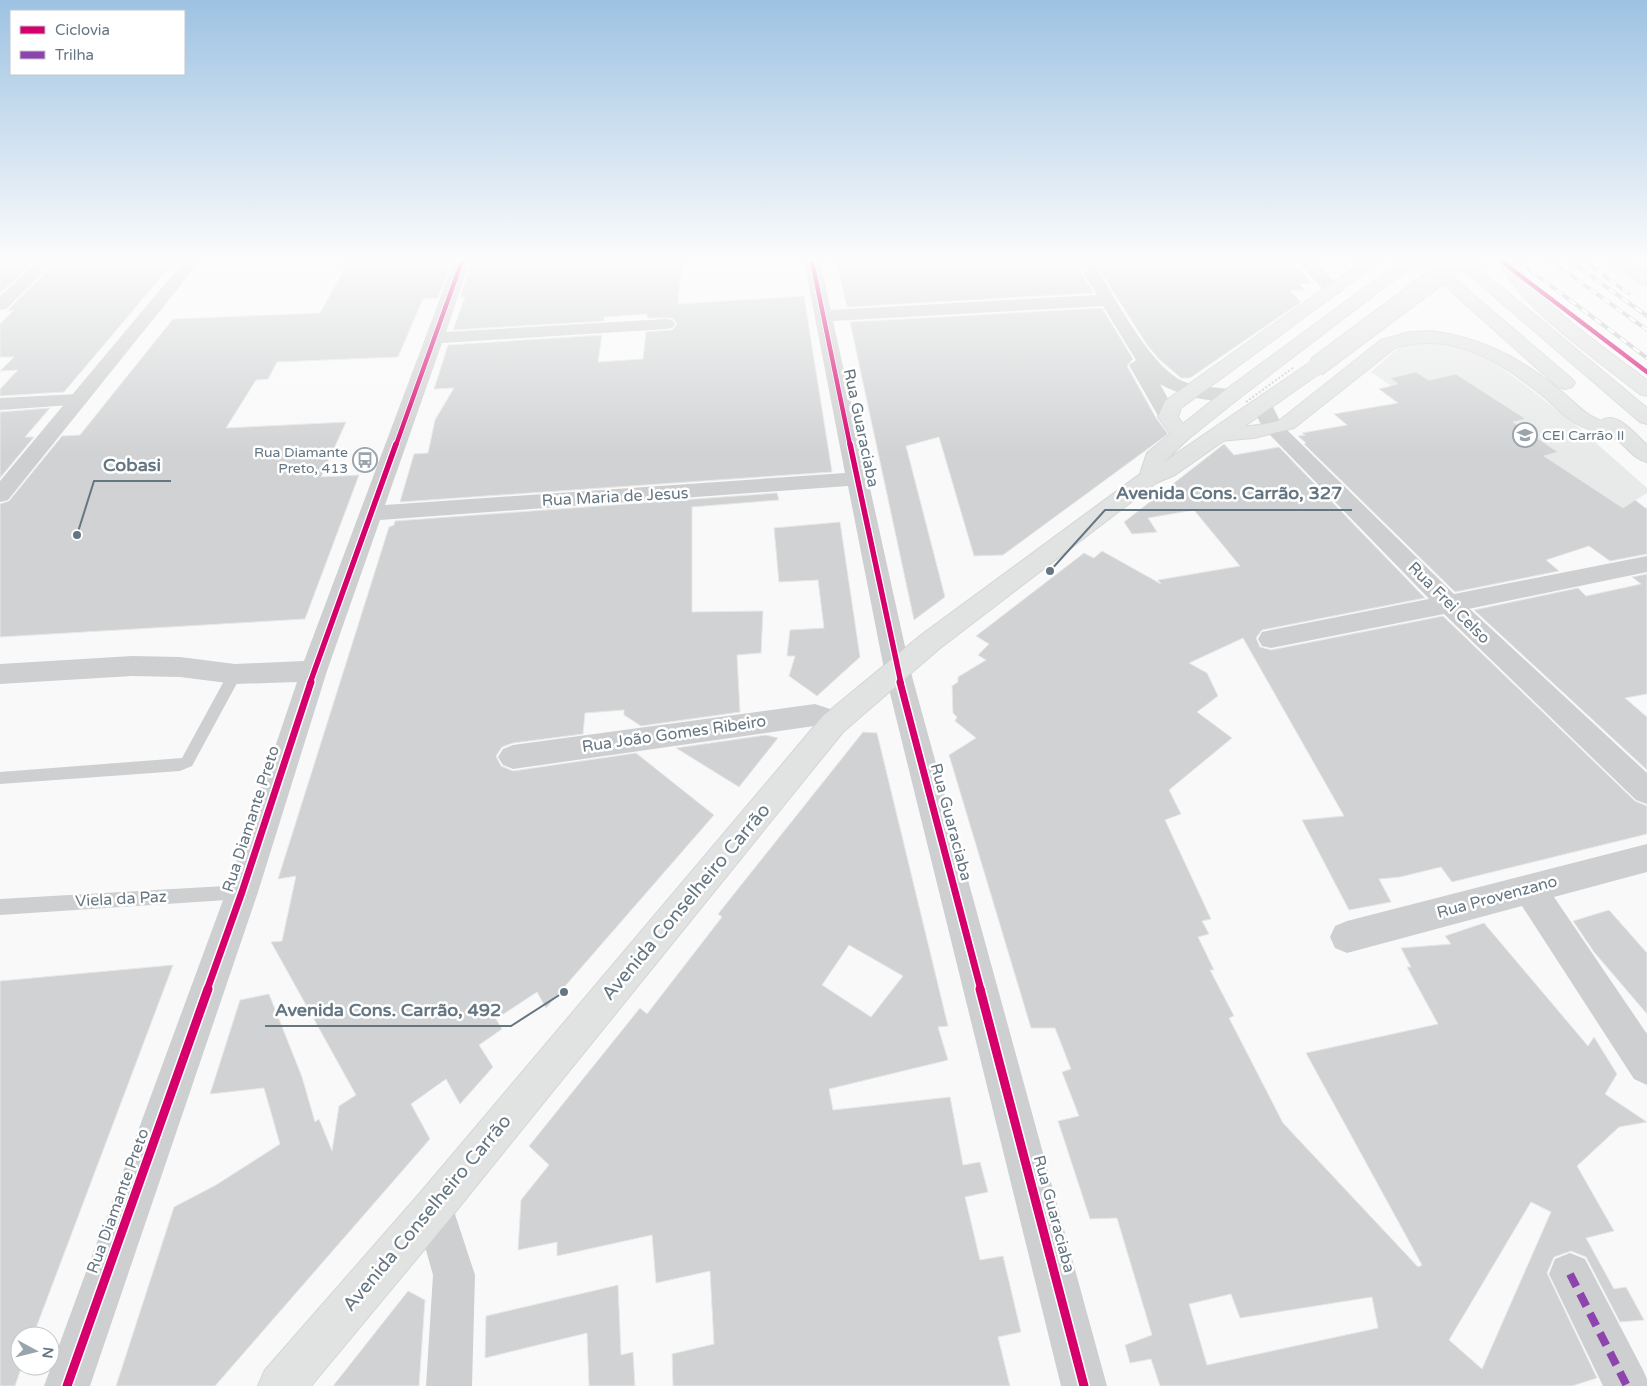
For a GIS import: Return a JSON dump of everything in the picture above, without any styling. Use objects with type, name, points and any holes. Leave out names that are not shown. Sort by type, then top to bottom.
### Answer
[{"type":"main road","points":[[1181,435],[1168,417],[1172,405],[1284,326]]},
{"type":"main road","name":"Avenida Conselheiro Carrão","points":[[1148,478],[1155,458],[1181,435],[1325,326]]},
{"type":"main road","name":"Avenida Conselheiro Carrão","points":[[281,1386],[434,1206],[835,722],[930,642],[1148,478],[1167,470],[1220,435],[1372,326]]},
{"type":"main road","points":[[1499,326],[1647,456]]},
{"type":"main road","points":[[1537,326],[1647,418]]},
{"type":"main road","points":[[1567,326],[1647,390]]},
{"type":"main road","points":[[1220,435],[1275,429],[1302,413],[1388,344],[1403,338],[1425,336],[1469,343],[1492,352],[1550,391],[1584,420],[1623,435]]},
{"type":"street","points":[[0,495],[139,326]]},
{"type":"street","name":"Rua Diamante Preto","points":[[68,1386],[242,892],[314,670],[438,326]]},
{"type":"street","points":[[433,338],[638,326]]},
{"type":"street","name":"Rua Guaraciaba","points":[[826,326],[897,669],[1084,1386]]},
{"type":"street","points":[[1124,326],[1143,357],[1164,379],[1179,387],[1193,391],[1231,396]]},
{"type":"street","points":[[1143,357],[1139,366],[1168,417]]},
{"type":"street","points":[[0,404],[78,400]]},
{"type":"street","name":"Rua Frei Celso","points":[[1263,405],[1269,421],[1275,429],[1449,604],[1559,710],[1647,791]]},
{"type":"street","name":"Rua Maria de Jesus","points":[[371,513],[858,479]]},
{"type":"street","points":[[1271,639],[1647,564]]},
{"type":"street","points":[[0,674],[132,666],[180,667],[235,674],[314,670]]},
{"type":"street","name":"Rua João Gomes Ribeiro","points":[[513,757],[815,715],[835,722]]},
{"type":"street","name":"Rua Provenzano","points":[[1347,937],[1647,858]]},
{"type":"street","points":[[1530,888],[1647,1066]]},
{"type":"street","points":[[434,1206],[454,1275],[449,1386]]},
{"type":"street","points":[[1570,1274],[1627,1386]]},
{"type":"lane","points":[[0,778],[180,765],[187,762],[235,674]]},
{"type":"lane","name":"Viela da Paz","points":[[0,907],[242,892]]},
{"type":"shaded area","name":"CEI Carrão II","points":[[1435,342],[1452,345],[1475,353],[1491,361],[1524,384],[1578,427],[1647,488],[1647,493],[1596,525],[1371,372],[1407,343]]},
{"type":"building","points":[[0,326],[120,326],[64,392],[0,396],[0,389],[18,370],[0,371],[14,357],[0,357]]},
{"type":"building","points":[[168,326],[412,326],[398,357],[277,362],[268,379],[256,380],[226,428],[346,422],[321,477],[359,475],[305,619],[0,637],[0,504],[9,501],[62,436],[80,435]]},
{"type":"building","points":[[455,326],[525,326],[453,330]]},
{"type":"building","points":[[676,326],[809,326],[832,472],[400,502],[414,454],[428,453],[435,420],[454,388],[434,389],[448,345],[602,335],[598,362],[643,359],[646,332],[672,330]]},
{"type":"building","points":[[851,326],[1113,326],[1133,359],[1127,366],[1156,418],[1168,434],[1003,555],[974,556],[939,437],[906,446],[945,597],[914,620]]},
{"type":"building","points":[[1135,326],[1266,326],[1190,378],[1181,378],[1160,360],[1147,345]]},
{"type":"building","points":[[1416,372],[1429,380],[1456,374],[1526,419],[1513,422],[1558,452],[1544,456],[1623,508],[1635,500],[1647,509],[1647,554],[1610,561],[1589,546],[1546,560],[1559,571],[1455,592],[1298,436],[1305,435],[1302,433],[1347,425],[1334,414],[1398,403],[1379,389],[1398,384],[1390,378]]},
{"type":"building","points":[[50,408],[25,437],[34,437],[0,478],[0,412]]},
{"type":"building","points":[[1224,444],[1234,455],[1279,447],[1425,598],[1262,630],[1256,638],[1260,647],[1271,650],[1443,616],[1635,801],[1647,806],[1647,834],[1452,882],[1441,867],[1400,877],[1379,879],[1391,902],[1349,910],[1302,820],[1344,816],[1243,638],[1189,663],[1207,673],[1218,696],[1197,712],[1232,738],[1169,790],[1181,814],[1165,820],[1211,919],[1202,921],[1209,934],[1198,937],[1214,970],[1210,970],[1234,1016],[1229,1018],[1283,1123],[1418,1267],[1422,1265],[1306,1053],[1438,1024],[1407,967],[1411,967],[1401,948],[1451,944],[1445,936],[1484,923],[1588,1046],[1594,1037],[1617,1074],[1605,1094],[1647,1122],[1619,1127],[1577,1166],[1614,1231],[1586,1238],[1614,1289],[1626,1287],[1644,1320],[1620,1322],[1586,1257],[1571,1251],[1554,1257],[1547,1273],[1597,1378],[1572,1386],[1160,1386],[1151,1359],[1130,1363],[1125,1345],[1152,1335],[1117,1218],[1090,1219],[1058,1121],[1079,1116],[1062,1072],[1071,1069],[1055,1028],[1031,1028],[949,755],[976,738],[955,721],[957,717],[953,713],[952,686],[958,682],[958,677],[986,660],[978,655],[989,644],[976,636],[1084,553],[1094,558],[1102,551],[1161,584],[1158,580],[1240,566],[1194,510],[1148,518],[1157,532],[1132,534],[1124,522]],"holes":[[[1531,1202],[1551,1212],[1482,1369],[1449,1340]],[[1231,1294],[1240,1318],[1372,1297],[1378,1328],[1207,1365],[1189,1304]]]},
{"type":"building","points":[[777,493],[779,500],[692,507],[692,612],[763,611],[761,653],[737,655],[740,712],[641,726],[624,715],[624,710],[585,713],[583,734],[513,743],[502,747],[496,756],[501,766],[513,771],[636,753],[714,815],[546,1008],[537,992],[496,1019],[502,1029],[479,1045],[493,1067],[460,1104],[446,1079],[411,1104],[430,1139],[215,1386],[116,1386],[174,1207],[216,1185],[280,1144],[264,1088],[210,1094],[240,1000],[269,994],[302,1077],[315,1122],[319,1119],[332,1151],[339,1106],[356,1095],[271,942],[282,941],[296,876],[278,879],[389,527],[394,525],[395,521]]},
{"type":"building","points":[[840,522],[860,657],[817,696],[789,676],[795,656],[787,656],[790,630],[824,628],[818,580],[779,582],[774,528]]},
{"type":"building","points":[[1647,574],[1647,694],[1625,698],[1647,717],[1647,770],[1474,610],[1578,588],[1586,596],[1641,584],[1632,577]]},
{"type":"building","points":[[863,732],[877,733],[948,1026],[938,1027],[948,1060],[829,1089],[833,1110],[950,1097],[963,1165],[980,1162],[988,1192],[965,1197],[980,1260],[1003,1256],[1021,1332],[998,1337],[1010,1386],[673,1386],[672,1354],[714,1344],[710,1271],[656,1283],[652,1235],[557,1256],[557,1242],[518,1250],[521,1200],[549,1165],[529,1146],[640,1008],[647,1014],[722,917],[718,914]],"holes":[[[849,945],[903,976],[871,1017],[822,985]]]},
{"type":"building","points":[[766,735],[778,738],[739,787],[676,748]]},
{"type":"building","points":[[1609,910],[1647,953],[1647,1014],[1594,952],[1573,921]]},
{"type":"building","points":[[173,965],[37,1326],[10,1326],[10,1376],[18,1376],[15,1386],[0,1386],[0,981]]},
{"type":"building","points":[[618,1285],[621,1355],[633,1352],[635,1386],[589,1386],[587,1333],[485,1358],[486,1316]]},
{"type":"building","points":[[408,1291],[425,1300],[419,1386],[333,1386]]},
{"type":"railway","points":[[1604,326],[1647,358]]},
{"type":"railway","points":[[1641,326],[1647,330]]},
{"type":"marked path","points":[[1570,1274],[1627,1386]]},
{"type":"cycle path","points":[[67,1386],[242,892],[314,671],[439,326]]},
{"type":"cycle path","points":[[825,326],[897,669],[1084,1386]]},
{"type":"cycle path","points":[[1586,326],[1647,372]]},
{"type":"place","name":"CEI Carrão II","points":[[1525,435]]},
{"type":"place","name":"Rua Diamante Preto, 413","points":[[365,460]]},
{"type":"place","name":"Cobasi","points":[[77,535]]},
{"type":"place","name":"Avenida Cons. Carrão, 327","points":[[1050,571]]},
{"type":"place","name":"Avenida Cons. Carrão, 492","points":[[564,992]]}]
